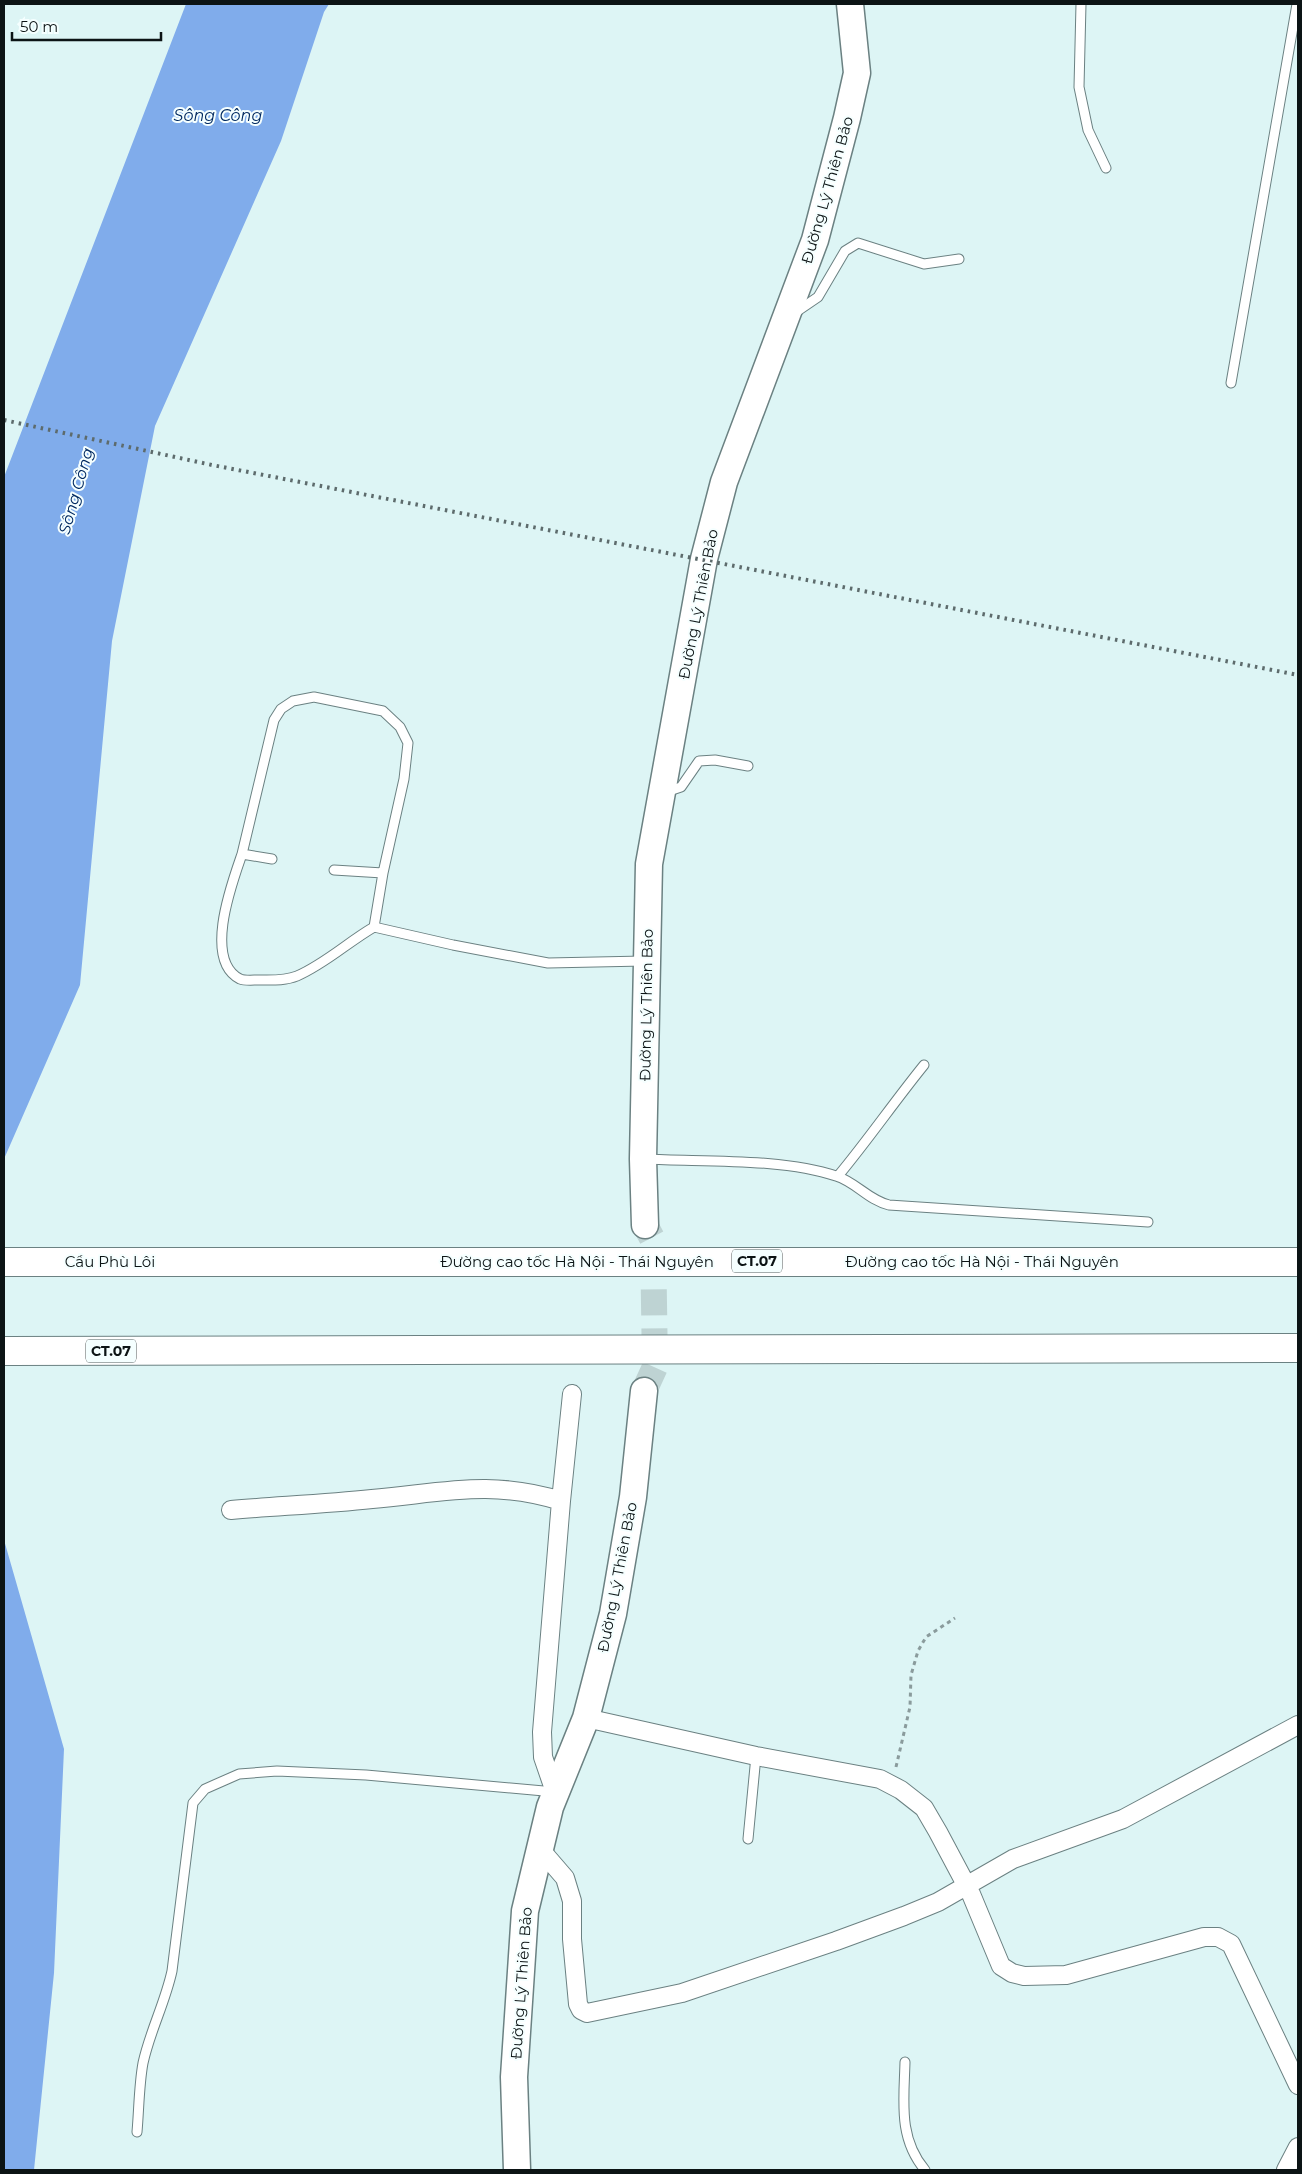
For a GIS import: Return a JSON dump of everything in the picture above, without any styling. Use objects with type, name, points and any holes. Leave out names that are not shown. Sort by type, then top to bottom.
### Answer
[{"type":"highway","name":"Đường cao tốc Hà Nội - Thái Nguyên","points":[[216,1260],[1298,1262]]},
{"type":"highway","name":"Cầu Phù Lôi","points":[[4,1262],[216,1260]]},
{"type":"highway","name":"CT.07","points":[[4,1351],[1298,1348]]},
{"type":"main road","name":"Đường Lý Thiên Bảo","points":[[645,1225],[643,1159],[649,864],[704,559],[722,492],[815,240],[849,109],[856,73],[850,4]]},
{"type":"main road","name":"Đường Lý Thiên Bảo","points":[[517,2170],[514,2077],[525,1912],[555,1792],[586,1718],[613,1614],[633,1497],[644,1391]]},
{"type":"street","points":[[555,1792],[543,1757],[542,1732],[572,1394]]},
{"type":"street","points":[[231,1510],[373,1499],[475,1488],[498,1488],[533,1493],[561,1501]]},
{"type":"street","points":[[586,1718],[756,1756],[880,1780],[891,1785],[924,1808],[965,1885],[1001,1966],[1012,1973],[1024,1976],[1066,1975],[1204,1937],[1224,1940],[1231,1944],[1298,2085]]},
{"type":"street","points":[[540,1849],[565,1878],[572,1901],[572,1939],[578,2004],[581,2010],[587,2013],[682,1992],[836,1942],[938,1902],[965,1885],[1013,1860],[1123,1819],[1298,1725]]},
{"type":"street","points":[[1286,2170],[1298,2147]]},
{"type":"lane","points":[[1081,4],[1078,86],[1088,130],[1106,168]]},
{"type":"lane","points":[[1231,383],[1297,4]]},
{"type":"lane","points":[[785,320],[818,297],[845,251],[858,243],[924,264],[959,260]]},
{"type":"lane","points":[[314,697],[383,711],[400,727],[408,743],[404,779],[383,874],[374,927],[321,963],[295,977],[272,980],[241,980],[230,970],[222,953],[224,914],[242,854],[274,720],[281,709],[293,700],[314,697]]},
{"type":"lane","points":[[662,794],[681,786],[699,761],[715,760],[748,766]]},
{"type":"lane","points":[[242,854],[272,859]]},
{"type":"lane","points":[[334,870],[383,874]]},
{"type":"lane","points":[[374,927],[452,945],[548,963],[647,961]]},
{"type":"lane","points":[[838,1176],[872,1136],[891,1106],[924,1065]]},
{"type":"lane","points":[[643,1159],[778,1165],[838,1176],[878,1202],[889,1205],[1148,1222]]},
{"type":"lane","points":[[748,1839],[756,1756]]},
{"type":"lane","points":[[137,2132],[143,2064],[172,1971],[193,1802],[205,1789],[239,1774],[277,1770],[366,1775],[555,1792]]},
{"type":"lane","points":[[905,2062],[903,2120],[907,2141],[917,2161],[925,2170]]},
{"type":"path","points":[[891,1785],[910,1707],[911,1675],[918,1651],[926,1638],[955,1618]]},
{"type":"water","name":"Sông Công","points":[[186,4],[329,4],[324,12],[281,141],[155,426],[112,641],[80,985],[4,1159],[4,477]]},
{"type":"water","points":[[4,1540],[64,1749],[54,1973],[34,2170],[4,2170]]},
{"type":"tunnel","points":[[644,1391],[655,1367],[653,1240],[645,1225]]},
{"type":"railway","points":[[4,420],[212,465],[1298,675]]}]
